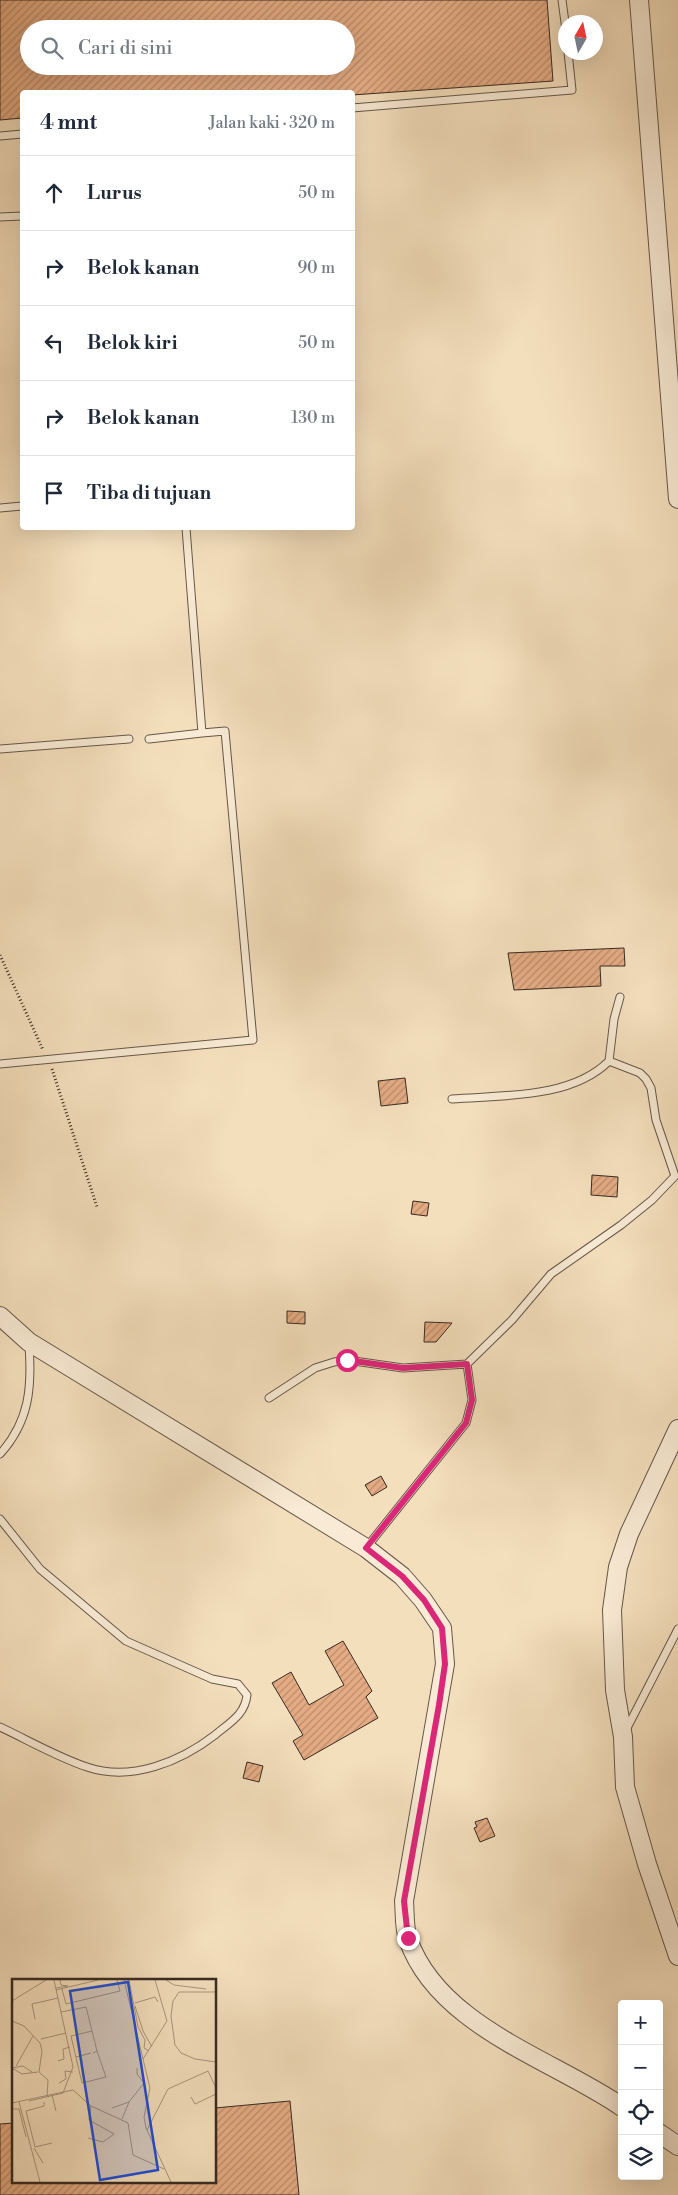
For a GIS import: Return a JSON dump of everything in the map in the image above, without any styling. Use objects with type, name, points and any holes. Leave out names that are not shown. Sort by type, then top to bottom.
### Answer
[{"type":"street","points":[[638,0],[678,500]]},
{"type":"street","points":[[0,1316],[29,1342],[366,1548],[407,1582],[424,1600],[442,1628],[445,1664],[404,1901],[408,1938],[425,1973],[458,2009],[503,2038],[618,2104]]},
{"type":"street","points":[[678,1429],[629,1534],[618,1567],[612,1610],[616,1690],[622,1737],[625,1787],[647,1864],[678,1956]]},
{"type":"street","points":[[662,2135],[678,2146]]},
{"type":"lane","points":[[562,0],[564,15]]},
{"type":"lane","points":[[355,108],[572,90],[569,60]]},
{"type":"lane","points":[[0,136],[20,134]]},
{"type":"lane","points":[[0,217],[20,216]]},
{"type":"lane","points":[[0,508],[20,506]]},
{"type":"lane","points":[[186,530],[202,733]]},
{"type":"lane","points":[[0,1064],[253,1040],[226,731],[149,739]]},
{"type":"lane","points":[[0,749],[130,739]]},
{"type":"lane","points":[[452,1099],[558,1090],[600,1070],[609,1061],[614,1020],[620,996]]},
{"type":"lane","points":[[269,1398],[315,1368],[334,1362],[347,1360],[403,1368],[467,1364],[512,1320],[551,1274],[622,1225],[652,1200],[675,1176],[656,1120],[651,1088],[646,1079],[640,1074],[609,1061]]},
{"type":"lane","points":[[0,1454],[14,1439],[24,1411],[31,1380],[29,1342]]},
{"type":"lane","points":[[366,1548],[466,1423],[472,1400],[467,1364]]},
{"type":"lane","points":[[0,1519],[40,1569],[126,1641],[212,1678],[238,1684],[247,1695],[246,1705],[242,1713],[196,1750],[172,1762],[145,1769],[109,1771],[87,1767],[0,1727]]},
{"type":"lane","points":[[622,1737],[678,1629]]},
{"type":"path","points":[[0,955],[46,1056]]},
{"type":"path","points":[[50,1065],[97,1207]]},
{"type":"building","points":[[0,0],[547,0],[553,81],[355,95],[355,90],[20,90],[20,118],[0,120]]},
{"type":"building","points":[[624,948],[625,966],[600,966],[601,986],[514,990],[508,953]]},
{"type":"building","points":[[405,1078],[408,1103],[381,1106],[378,1081]]},
{"type":"building","points":[[592,1175],[618,1177],[617,1197],[591,1195]]},
{"type":"building","points":[[413,1201],[429,1203],[427,1216],[411,1214]]},
{"type":"building","points":[[287,1311],[305,1312],[305,1324],[287,1323]]},
{"type":"building","points":[[425,1322],[452,1323],[436,1342],[424,1342]]},
{"type":"building","points":[[381,1476],[387,1487],[372,1496],[365,1485]]},
{"type":"building","points":[[343,1641],[372,1691],[366,1697],[378,1718],[304,1760],[293,1741],[303,1735],[272,1683],[291,1672],[309,1705],[344,1685],[325,1651]]},
{"type":"building","points":[[247,1762],[263,1766],[259,1782],[243,1778]]},
{"type":"building","points":[[487,1818],[495,1836],[480,1842],[474,1828],[477,1827],[475,1822]]},
{"type":"building","points":[[290,2101],[299,2195],[0,2195],[0,2124],[12,2123],[12,2182],[216,2182],[216,2108]]},
{"type":"route","points":[[347,1360],[403,1368],[467,1364],[472,1400],[466,1423],[366,1548],[402,1576],[424,1600],[442,1628],[445,1664],[404,1901],[408,1938]]}]
